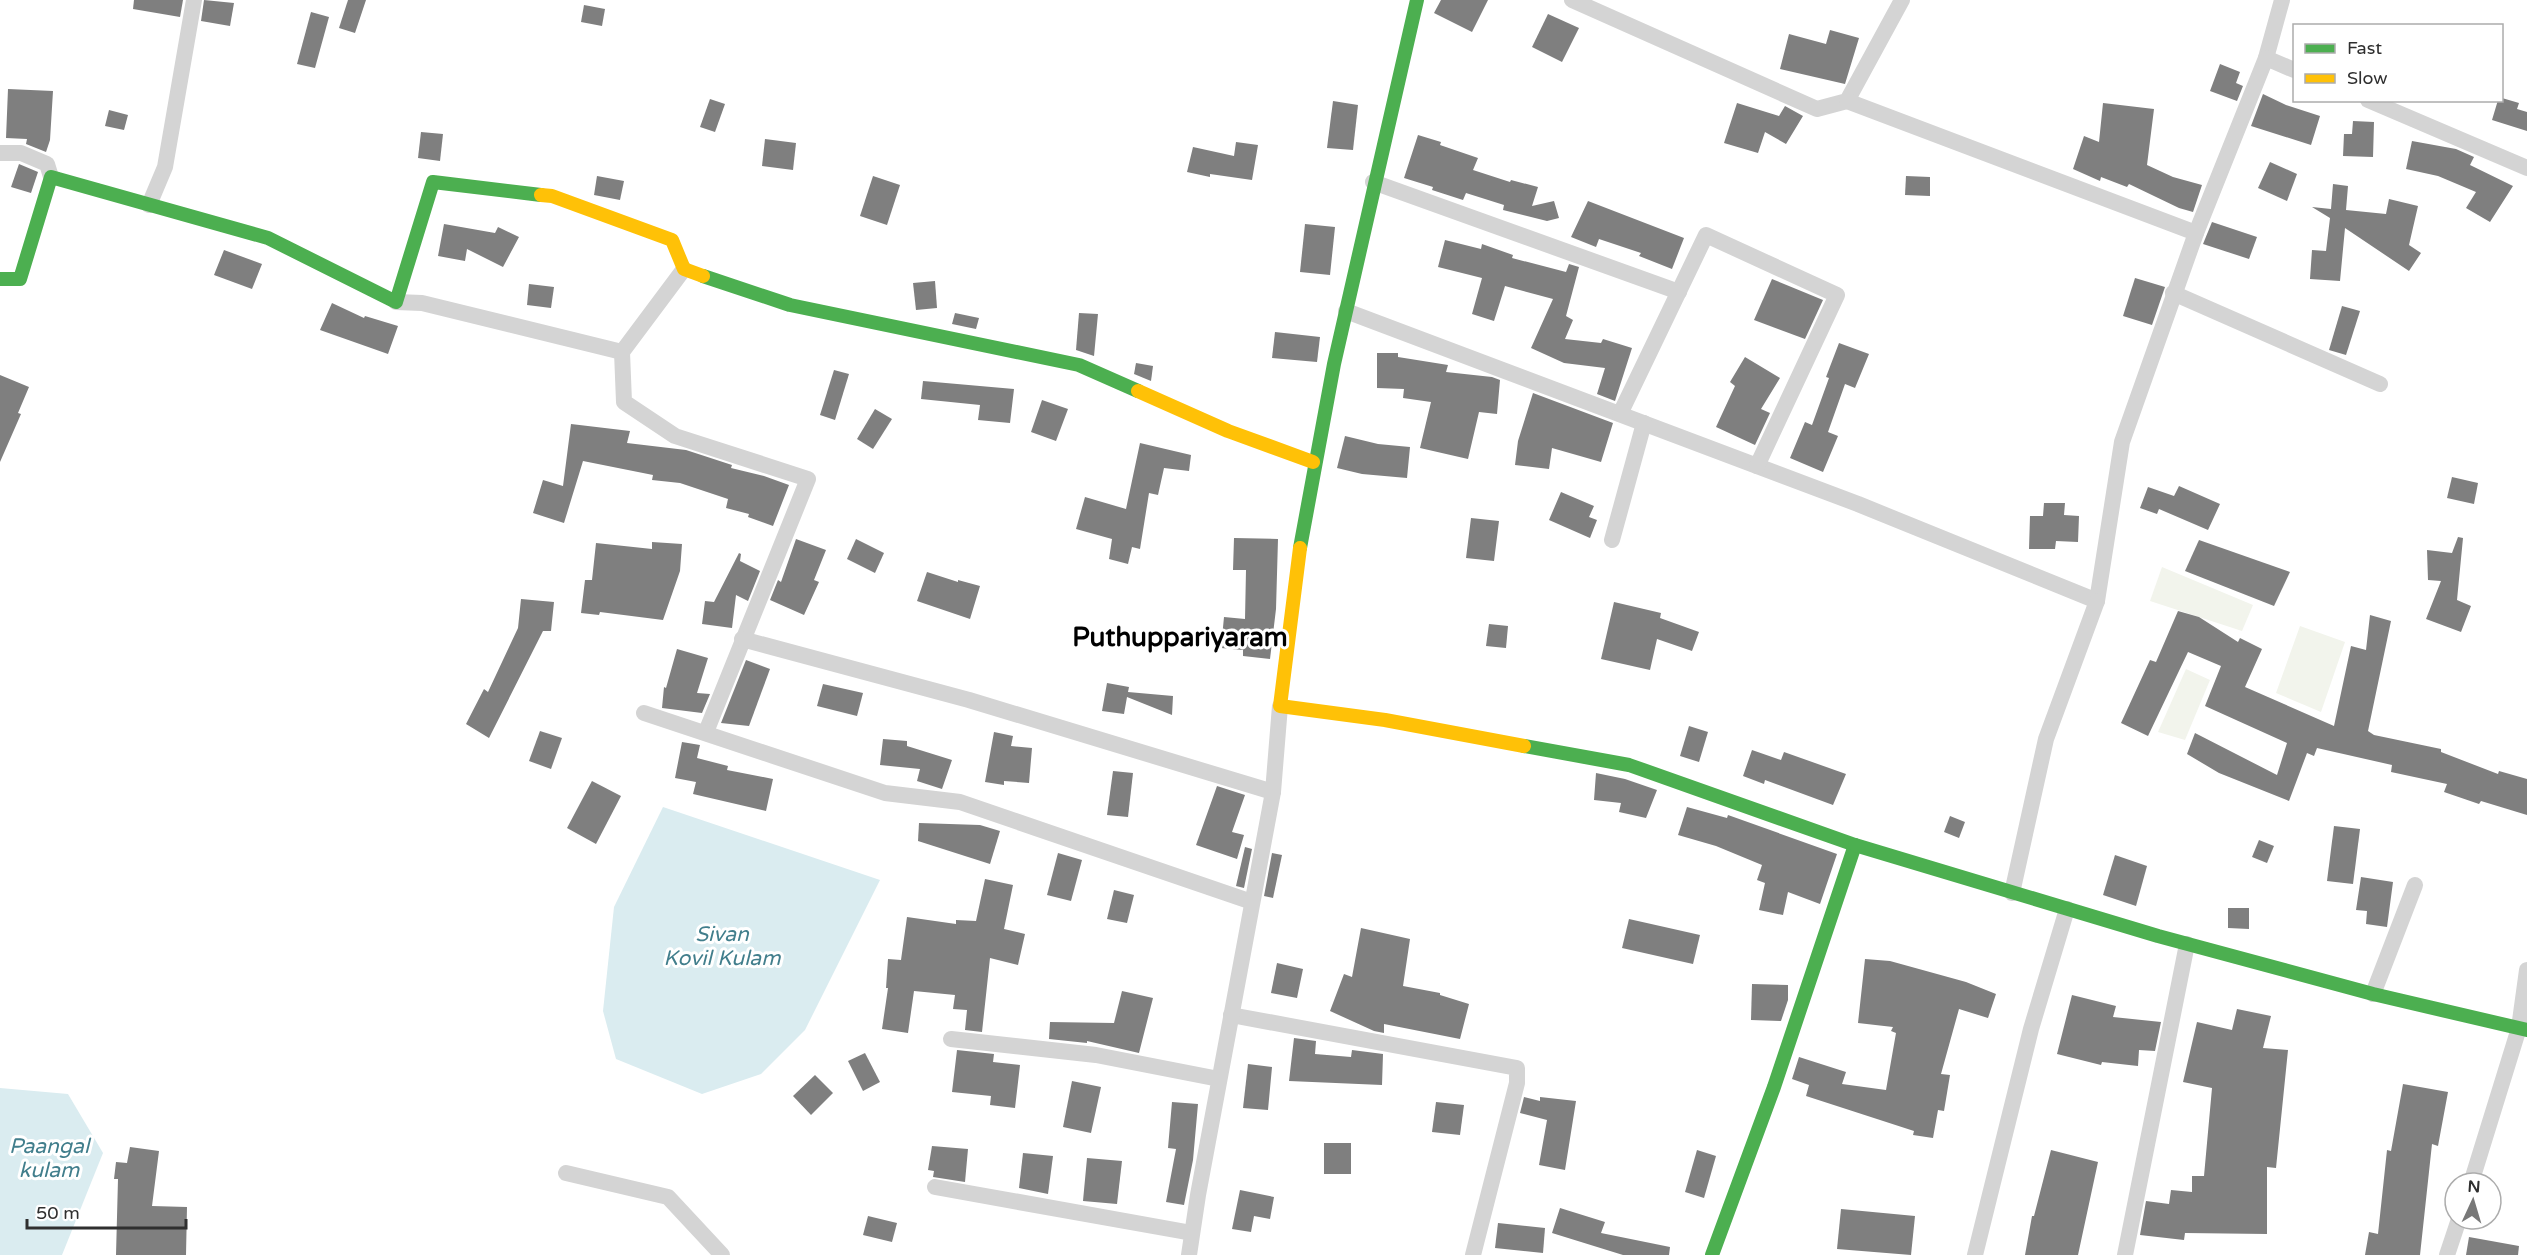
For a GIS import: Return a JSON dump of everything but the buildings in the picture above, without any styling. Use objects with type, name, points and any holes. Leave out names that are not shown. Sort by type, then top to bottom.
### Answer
[{"type":"street","points":[[149,205],[165,167],[194,0]]},
{"type":"street","points":[[1189,1255],[1219,1079],[1273,792],[1285,640],[1313,462],[1373,182],[1417,0]]},
{"type":"street","points":[[1572,0],[1817,109],[1848,101],[2196,233]]},
{"type":"street","points":[[1848,101],[1902,0]]},
{"type":"street","points":[[2012,893],[2046,739],[2097,601],[2122,442],[2173,293],[2266,58],[2282,0]]},
{"type":"street","points":[[2266,58],[2293,69]]},
{"type":"street","points":[[2373,102],[2527,168]]},
{"type":"street","points":[[0,153],[21,153],[48,164],[51,177],[20,279],[0,279]]},
{"type":"street","points":[[51,177],[268,238],[396,302],[422,303],[622,352]]},
{"type":"street","points":[[396,302],[433,182],[552,196],[672,240],[684,269],[790,305],[1080,365],[1228,431],[1313,462]]},
{"type":"street","points":[[1373,182],[1679,292]]},
{"type":"street","points":[[1620,414],[1706,234],[1837,295],[1757,466]]},
{"type":"street","points":[[684,269],[622,352],[624,402],[675,436],[808,479],[706,732]]},
{"type":"street","points":[[2173,293],[2380,384]]},
{"type":"street","points":[[1346,311],[1858,504],[2097,601]]},
{"type":"street","points":[[1612,540],[1644,423]]},
{"type":"street","points":[[742,639],[969,700],[1273,792]]},
{"type":"street","points":[[1280,706],[1385,720],[1629,765],[1855,846],[2012,893],[2187,944],[2373,994],[2523,1028]]},
{"type":"street","points":[[644,713],[885,793],[960,802],[1252,902]]},
{"type":"street","points":[[1712,1255],[1778,1076],[1855,846]]},
{"type":"street","points":[[2373,994],[2415,885]]},
{"type":"street","points":[[1975,1255],[2031,1029],[2067,909]]},
{"type":"street","points":[[2125,1255],[2187,944]]},
{"type":"street","points":[[2474,1171],[2523,1028],[2527,970]]},
{"type":"street","points":[[1231,1015],[1516,1068],[1517,1083],[1473,1255]]},
{"type":"street","points":[[951,1040],[1096,1055],[1219,1079]]},
{"type":"street","points":[[566,1173],[668,1197],[722,1255]]},
{"type":"street","points":[[935,1187],[1192,1233]]},
{"type":"street","points":[[2448,1255],[2455,1231]]},
{"type":"shaded area","points":[[2162,567],[2253,605],[2242,631],[2150,601]]},
{"type":"shaded area","points":[[2300,626],[2345,642],[2321,712],[2276,693]]},
{"type":"shaded area","points":[[2186,669],[2210,680],[2185,740],[2158,732]]},
{"type":"water","name":"Sivan Kovil Kulam","points":[[663,807],[880,880],[805,1030],[761,1074],[702,1094],[616,1059],[603,1011],[614,907]]},
{"type":"water","name":"Paangal kulam","points":[[0,1088],[68,1094],[103,1153],[62,1255],[0,1255]]},
{"type":"traffic: fast","points":[[1300,548],[1334,364],[1417,0]]},
{"type":"traffic: fast","points":[[0,279],[20,279],[51,177],[268,238],[396,302],[433,182],[541,195]]},
{"type":"traffic: fast","points":[[703,276],[790,305],[1079,365],[1138,391]]},
{"type":"traffic: fast","points":[[1524,746],[1629,765],[1855,845],[1774,1087],[1712,1255]]},
{"type":"traffic: fast","points":[[1855,845],[2158,936],[2373,994],[2527,1030]]},
{"type":"traffic: slow","points":[[541,195],[552,196],[672,240],[684,269],[703,276]]},
{"type":"traffic: slow","points":[[1138,391],[1228,431],[1313,462]]},
{"type":"traffic: slow","points":[[1300,548],[1280,706],[1385,720],[1524,746]]},
{"type":"district","name":"Puthuppariyaram","points":[[1180,637]]}]
